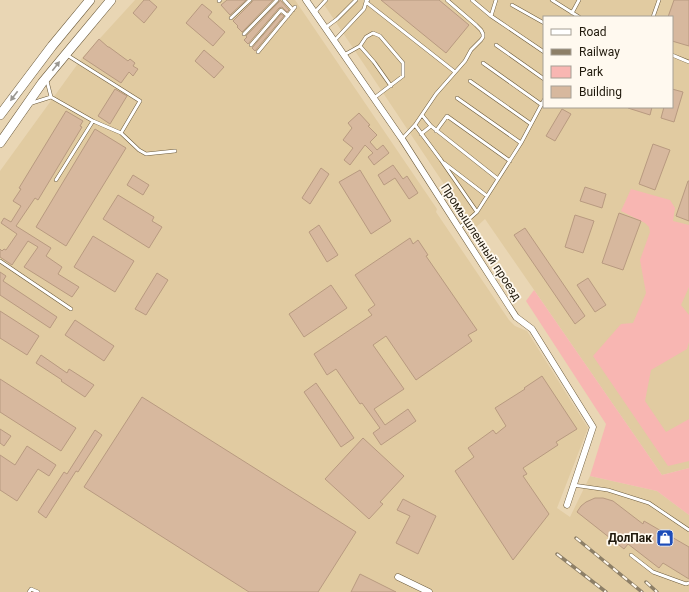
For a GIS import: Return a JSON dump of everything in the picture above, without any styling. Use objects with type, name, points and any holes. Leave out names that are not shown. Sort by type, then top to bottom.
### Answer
[{"type":"main road","points":[[0,115],[52,46],[90,0]]},
{"type":"main road","points":[[0,143],[47,78],[111,0]]},
{"type":"street","name":"Промышленный проезд","points":[[306,0],[402,139],[516,317],[532,329],[593,427],[567,505]]},
{"type":"street","points":[[398,577],[429,592]]},
{"type":"lane","points":[[231,18],[250,0]]},
{"type":"lane","points":[[244,34],[277,0]]},
{"type":"lane","points":[[258,52],[294,8],[284,0]]},
{"type":"lane","points":[[314,12],[326,0]]},
{"type":"lane","points":[[325,28],[337,19],[356,0]]},
{"type":"lane","points":[[402,139],[415,125],[436,94],[465,61],[471,50],[481,40],[483,34],[476,25],[447,0]]},
{"type":"lane","points":[[472,0],[491,16],[543,51]]},
{"type":"lane","points":[[491,16],[496,0]]},
{"type":"lane","points":[[572,12],[578,0]]},
{"type":"lane","points":[[653,16],[659,0]]},
{"type":"lane","points":[[334,40],[364,9],[367,1],[455,72]]},
{"type":"lane","points":[[554,1],[578,16]]},
{"type":"lane","points":[[512,5],[543,21]]},
{"type":"lane","points":[[251,44],[281,10],[288,16]]},
{"type":"lane","points":[[344,55],[360,46],[366,37],[373,33],[380,36],[403,63],[404,76],[374,99]]},
{"type":"lane","points":[[496,45],[543,78]]},
{"type":"lane","points":[[360,46],[390,86]]},
{"type":"lane","points":[[66,54],[140,101],[121,133]]},
{"type":"lane","points":[[673,55],[689,62]]},
{"type":"lane","points":[[460,228],[477,212],[521,143],[542,104],[483,63]]},
{"type":"lane","points":[[47,78],[51,96],[93,121],[121,133],[139,150],[146,154],[175,151]]},
{"type":"lane","points":[[470,81],[531,124]]},
{"type":"lane","points":[[27,104],[51,96]]},
{"type":"lane","points":[[457,98],[521,143]]},
{"type":"lane","points":[[422,115],[436,131],[498,179]]},
{"type":"lane","points":[[436,131],[447,116],[510,161]]},
{"type":"lane","points":[[56,180],[93,121]]},
{"type":"lane","points":[[415,125],[477,212]]},
{"type":"lane","points":[[421,134],[431,126]]},
{"type":"lane","points":[[441,160],[487,196]]},
{"type":"lane","points":[[0,261],[71,309]]},
{"type":"lane","points":[[573,485],[608,490],[649,503],[689,530]]},
{"type":"lane","points":[[631,555],[653,572],[686,584],[689,583]]},
{"type":"lane","points":[[29,592],[31,589],[38,592]]},
{"type":"shaded area","points":[[135,0],[295,0],[437,209],[436,212],[509,320],[515,326],[527,331],[588,428],[557,508],[570,517],[590,476],[657,491],[689,515],[689,592],[0,592],[0,171],[82,58]]},
{"type":"shaded area","points":[[321,0],[689,0],[689,468],[662,475],[485,219],[474,229]]},
{"type":"green space","points":[[631,189],[670,200],[675,208],[673,221],[689,225],[689,287],[681,305],[689,315],[689,342],[687,349],[651,370],[645,401],[666,432],[689,419],[689,461],[668,466],[593,356],[621,324],[633,323],[646,293],[640,260],[650,232],[649,227],[645,223],[621,211]]},
{"type":"green space","points":[[534,290],[662,475],[689,468],[689,515],[657,491],[590,476],[606,424],[526,301]]},
{"type":"building","points":[[144,0],[149,0],[157,7],[144,23],[133,13]]},
{"type":"building","points":[[227,0],[246,0],[230,15],[221,5]]},
{"type":"building","points":[[253,0],[273,0],[242,32],[233,21]]},
{"type":"building","points":[[280,0],[289,10],[287,12],[282,7],[279,8],[248,44],[244,40],[247,37],[246,36]]},
{"type":"building","points":[[381,0],[439,0],[469,25],[446,53]]},
{"type":"building","points":[[674,0],[689,0],[689,46],[673,41],[673,16],[668,16]]},
{"type":"building","points":[[202,4],[212,12],[208,17],[225,32],[213,46],[186,23]]},
{"type":"building","points":[[281,14],[284,16],[255,51],[252,48]]},
{"type":"building","points":[[99,39],[128,61],[130,59],[135,63],[133,66],[138,69],[133,76],[129,72],[121,83],[83,58]]},
{"type":"building","points":[[204,50],[224,67],[214,78],[195,61]]},
{"type":"building","points":[[115,89],[127,96],[110,124],[98,116]]},
{"type":"building","points":[[673,89],[683,92],[674,122],[661,118],[664,108],[673,108]]},
{"type":"building","points":[[628,108],[652,108],[650,115]]},
{"type":"building","points":[[562,109],[571,114],[555,141],[546,136]]},
{"type":"building","points":[[66,111],[83,121],[80,126],[82,127],[38,200],[35,198],[16,226],[51,248],[46,256],[62,267],[58,274],[79,287],[72,297],[24,267],[38,247],[28,241],[12,265],[0,257],[0,249],[2,251],[4,249],[6,250],[17,234],[1,223],[4,218],[11,222],[21,206],[13,201],[21,189],[19,188]]},
{"type":"building","points":[[359,113],[370,125],[368,126],[377,135],[370,142],[377,150],[383,145],[389,153],[374,165],[368,157],[373,153],[365,145],[350,165],[344,160],[353,148],[343,140],[352,128],[348,123]]},
{"type":"building","points":[[95,129],[126,148],[66,246],[36,227]]},
{"type":"building","points":[[653,144],[670,150],[655,190],[639,184]]},
{"type":"building","points":[[393,165],[403,179],[407,176],[418,193],[409,199],[395,178],[384,185],[378,175]]},
{"type":"building","points":[[321,168],[329,174],[310,204],[302,198]]},
{"type":"building","points":[[360,170],[391,221],[371,234],[339,182]]},
{"type":"building","points":[[133,175],[149,185],[143,195],[127,185]]},
{"type":"building","points":[[689,181],[689,221],[676,216]]},
{"type":"building","points":[[585,187],[606,194],[602,208],[580,201]]},
{"type":"building","points":[[118,195],[154,217],[152,221],[162,227],[149,248],[103,219]]},
{"type":"building","points":[[619,213],[641,221],[623,270],[602,263]]},
{"type":"building","points":[[575,215],[594,221],[583,253],[565,247]]},
{"type":"building","points":[[319,225],[338,255],[327,262],[309,232]]},
{"type":"building","points":[[525,228],[585,316],[575,324],[514,235]]},
{"type":"building","points":[[93,236],[134,261],[115,292],[74,267]]},
{"type":"building","points":[[410,238],[413,244],[418,240],[428,255],[426,256],[477,330],[468,335],[472,341],[416,380],[386,336],[373,345],[404,389],[374,409],[385,425],[408,409],[416,421],[381,445],[373,433],[380,428],[362,403],[360,404],[336,369],[327,375],[314,354],[372,315],[368,310],[375,305],[355,275]]},
{"type":"building","points":[[0,272],[6,276],[3,281],[57,317],[50,328],[0,295]]},
{"type":"building","points":[[157,273],[168,280],[146,315],[135,309]]},
{"type":"building","points":[[588,278],[606,305],[595,312],[577,285]]},
{"type":"building","points":[[331,285],[347,308],[304,337],[289,314]]},
{"type":"building","points":[[0,311],[39,336],[27,355],[0,338]]},
{"type":"building","points":[[75,320],[114,346],[104,361],[65,335]]},
{"type":"building","points":[[41,355],[67,373],[69,369],[94,385],[85,397],[36,363]]},
{"type":"building","points":[[542,376],[577,429],[556,442],[558,445],[523,468],[527,474],[523,476],[549,514],[513,560],[455,471],[474,457],[468,448],[493,430],[496,434],[506,426],[495,408]]},
{"type":"building","points":[[0,379],[76,428],[61,451],[0,412]]},
{"type":"building","points":[[316,383],[354,438],[341,447],[304,392]]},
{"type":"building","points":[[142,397],[356,532],[318,592],[249,592],[84,487]]},
{"type":"building","points":[[0,429],[11,436],[4,446],[0,443]]},
{"type":"building","points":[[95,430],[102,435],[78,472],[76,471],[46,518],[38,512],[64,472],[67,474]]},
{"type":"building","points":[[363,438],[404,476],[380,502],[383,504],[369,519],[325,479]]},
{"type":"building","points":[[27,446],[56,465],[49,476],[38,469],[17,501],[0,490],[0,455],[15,465]]},
{"type":"building","points":[[595,498],[603,498],[613,501],[643,524],[644,521],[689,547],[689,579],[663,563],[659,568],[628,544],[624,549],[577,512],[586,502]]},
{"type":"building","points":[[403,499],[436,516],[418,554],[396,543],[410,516],[397,510]]},
{"type":"building","points":[[360,574],[396,592],[351,592]]},
{"type":"railway","points":[[576,538],[642,592]]},
{"type":"railway","points":[[557,554],[606,592]]},
{"type":"railway","points":[[646,582],[657,592]]},
{"type":"place","name":"ДолПак","points":[[665,538]]}]
